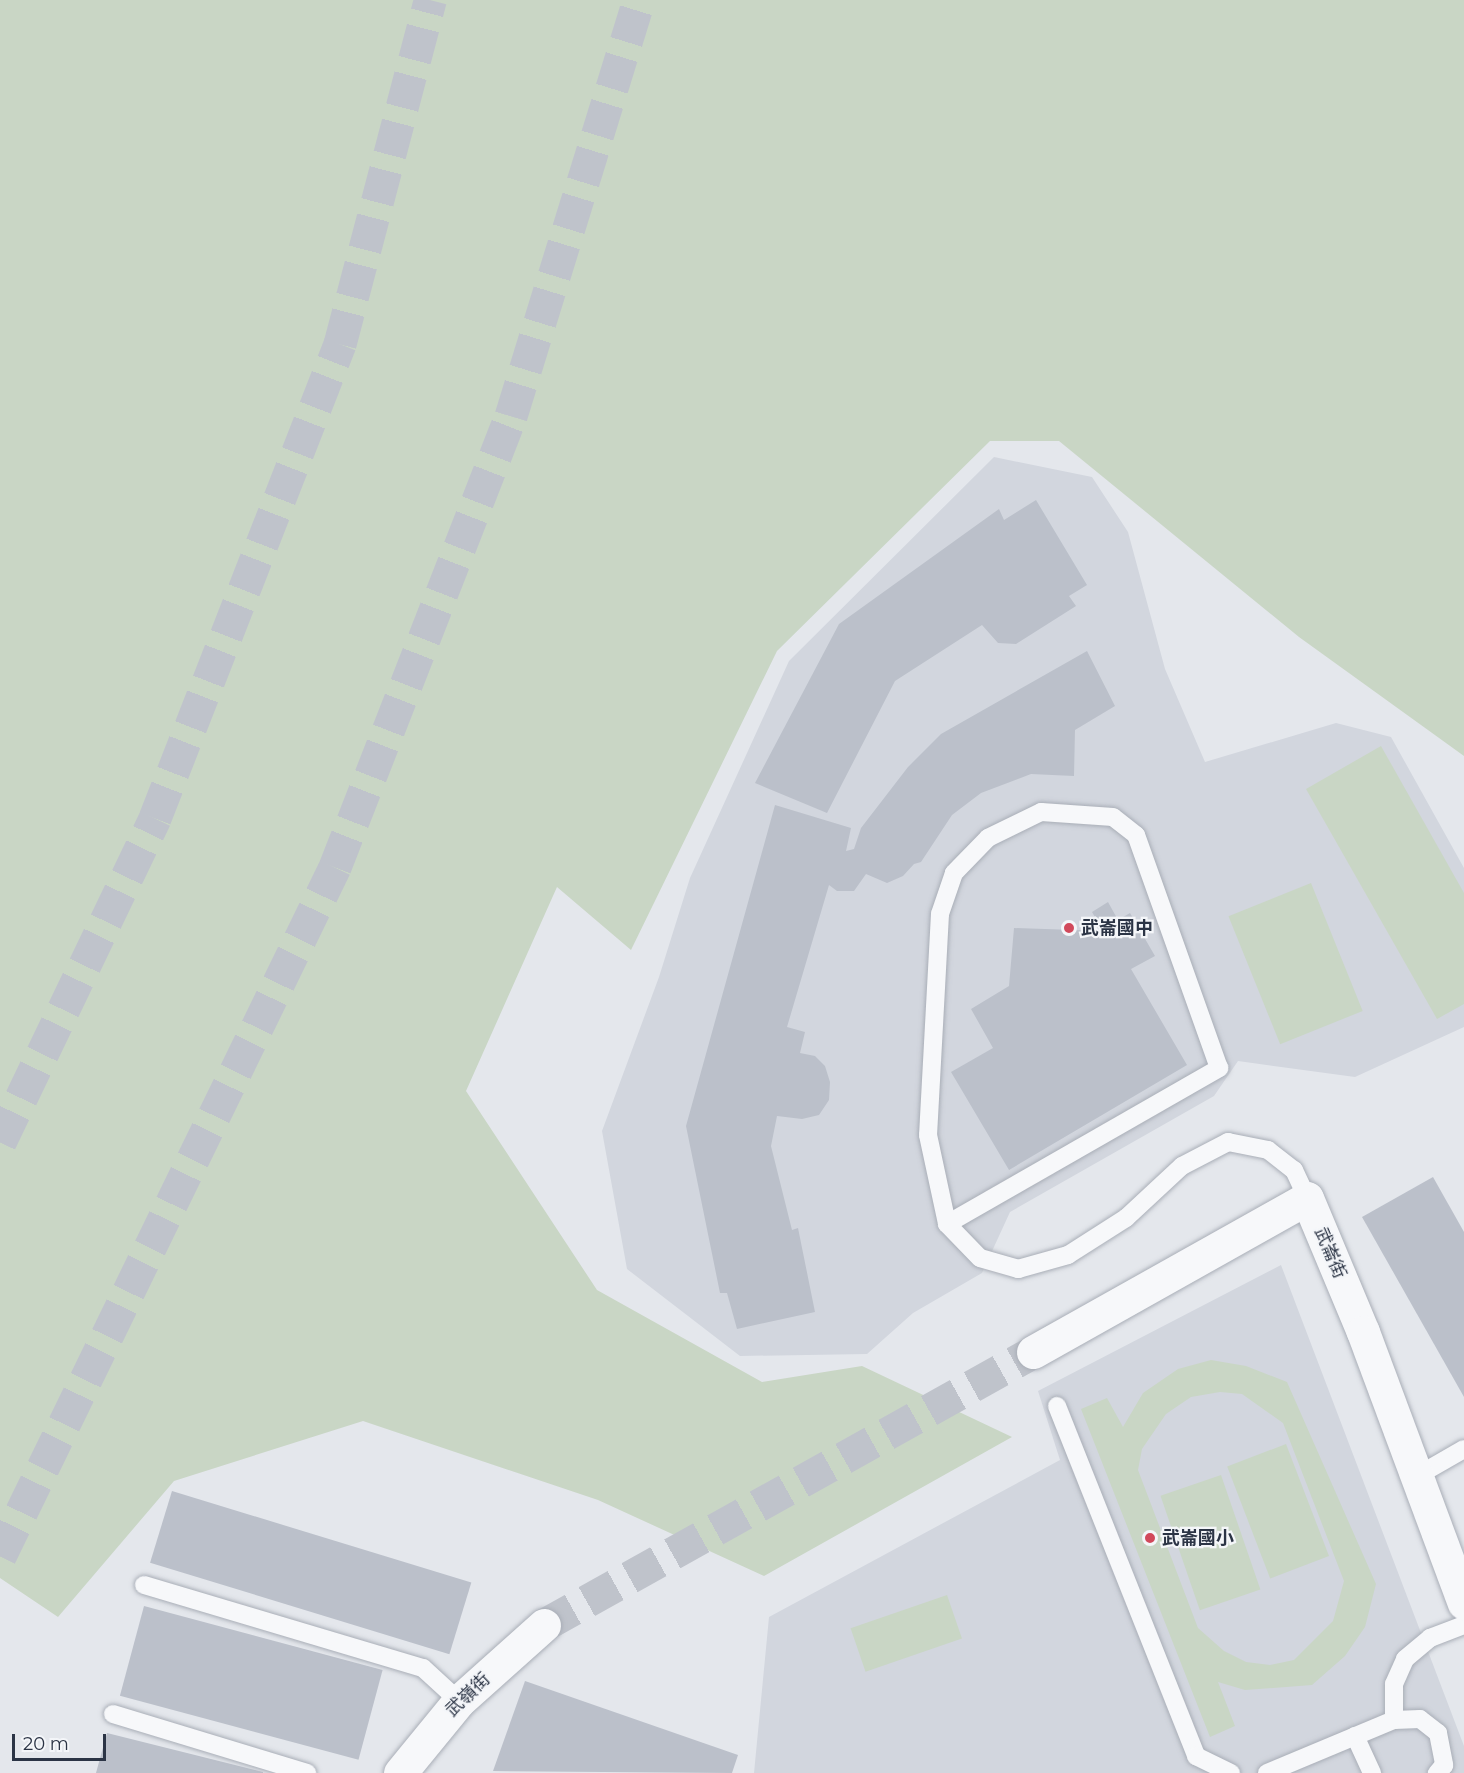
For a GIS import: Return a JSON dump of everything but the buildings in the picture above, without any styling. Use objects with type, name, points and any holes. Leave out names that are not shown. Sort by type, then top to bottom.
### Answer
[{"type":"street","points":[[1033,1352],[1307,1198]]},
{"type":"street","name":"武崙街","points":[[1307,1198],[1464,1603]]},
{"type":"street","name":"武嶺街","points":[[400,1773],[459,1701],[544,1624]]},
{"type":"lane","points":[[947,1224],[1219,1068],[1136,836],[1113,817],[1041,812],[988,838],[954,873],[940,914],[928,1135],[947,1224],[980,1258],[1017,1269],[1058,1258],[1126,1218],[1182,1166],[1228,1142],[1268,1149],[1294,1170],[1307,1198]]},
{"type":"lane","points":[[1057,1406],[1196,1756],[1231,1773]]},
{"type":"lane","points":[[1416,1476],[1464,1449]]},
{"type":"lane","points":[[144,1585],[423,1668],[459,1701]]},
{"type":"lane","points":[[1394,1720],[1394,1684],[1405,1659],[1431,1638],[1464,1625]]},
{"type":"lane","points":[[113,1714],[307,1773]]},
{"type":"lane","points":[[1267,1773],[1394,1720],[1420,1719],[1438,1733],[1444,1765],[1437,1773]]},
{"type":"lane","points":[[1355,1736],[1372,1773]]},
{"type":"shaded area","name":"武崙國中","points":[[994,457],[1092,477],[1128,532],[1165,669],[1205,762],[1336,723],[1391,737],[1464,868],[1464,1027],[1355,1077],[1238,1061],[1214,1096],[1010,1212],[982,1273],[913,1313],[867,1354],[740,1356],[627,1269],[602,1131],[659,977],[690,878],[789,661]]},
{"type":"shaded area","name":"武崙國小","points":[[1281,1265],[1464,1746],[1464,1773],[754,1773],[769,1617],[1060,1460],[1038,1391]]},
{"type":"green space","points":[[0,0],[1464,0],[1464,756],[1299,637],[1059,441],[990,441],[777,651],[631,950],[557,887],[466,1091],[597,1290],[762,1382],[862,1366],[1012,1437],[764,1576],[598,1500],[363,1421],[174,1481],[58,1617],[0,1578]]},
{"type":"green space","points":[[1381,746],[1464,893],[1464,1004],[1437,1019],[1306,789]]},
{"type":"green space","points":[[1311,883],[1363,1011],[1280,1044],[1228,916]]},
{"type":"green space","points":[[1211,1360],[1246,1366],[1287,1382],[1376,1584],[1365,1627],[1345,1656],[1312,1685],[1245,1690],[1218,1682],[1235,1726],[1210,1737],[1081,1409],[1107,1398],[1123,1427],[1143,1393],[1178,1369]],"holes":[[[1220,1392],[1242,1394],[1283,1423],[1344,1581],[1333,1621],[1294,1660],[1270,1665],[1246,1662],[1224,1651],[1198,1628],[1138,1470],[1142,1449],[1166,1414],[1191,1397]]]},
{"type":"green space","points":[[1286,1444],[1329,1556],[1270,1579],[1227,1467]]},
{"type":"green space","points":[[1221,1475],[1260,1589],[1200,1610],[1160,1496]]},
{"type":"green space","points":[[947,1595],[962,1638],[866,1672],[851,1628]]},
{"type":"tunnel","points":[[0,1142],[155,818],[340,344],[430,0]]},
{"type":"tunnel","points":[[0,1556],[335,867],[511,416],[639,0]]},
{"type":"tunnel","points":[[544,1625],[1033,1352]]},
{"type":"place","name":"武崙國中","points":[[1069,928]]},
{"type":"place","name":"武崙國小","points":[[1150,1538]]}]
